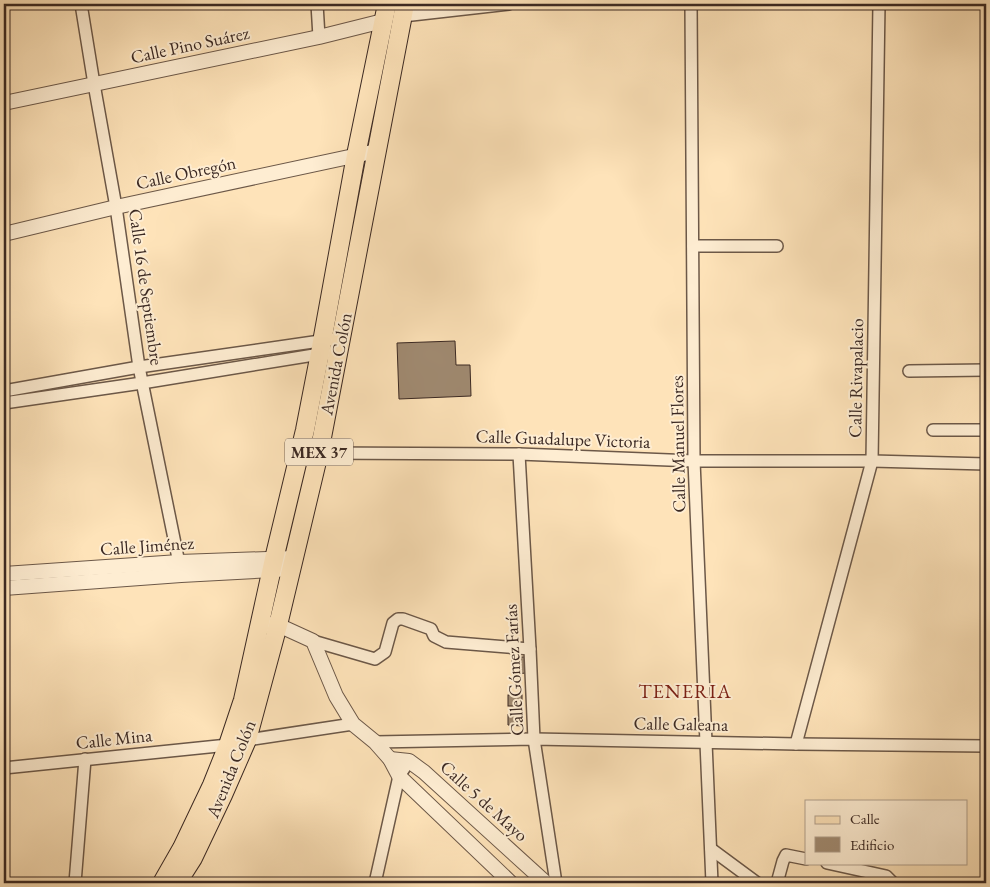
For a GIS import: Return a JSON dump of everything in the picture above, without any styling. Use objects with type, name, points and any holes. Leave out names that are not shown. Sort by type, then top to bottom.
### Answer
[{"type":"main road","name":"Avenida Colón","points":[[178,883],[193,858],[247,740],[269,624],[273,564],[305,430],[356,155],[387,4]]},
{"type":"main road","name":"Avenida Colón","points":[[162,883],[182,848],[212,786],[292,563],[319,453],[404,10]]},
{"type":"street","name":"Calle 16 de Septiembre","points":[[81,4],[116,207],[139,367],[180,568]]},
{"type":"street","points":[[317,4],[319,37]]},
{"type":"street","points":[[404,10],[509,4]]},
{"type":"street","name":"Calle Manuel Flores","points":[[691,4],[694,461],[712,883]]},
{"type":"street","name":"Calle Rivapalacio","points":[[796,744],[872,461],[879,4]]},
{"type":"street","name":"Calle Pino Suárez","points":[[4,103],[319,37],[383,21]]},
{"type":"street","name":"Calle Obregón","points":[[4,234],[116,207],[377,151]]},
{"type":"street","points":[[693,246],[776,246]]},
{"type":"street","points":[[4,403],[35,392],[139,367],[340,345]]},
{"type":"street","points":[[4,390],[35,392],[142,382],[321,347]]},
{"type":"street","points":[[909,371],[986,370]]},
{"type":"street","points":[[933,430],[986,430]]},
{"type":"street","name":"Calle Guadalupe Victoria","points":[[319,453],[519,454],[694,461],[872,461],[986,464]]},
{"type":"street","name":"Calle Gómez Farías","points":[[519,454],[534,739],[556,883]]},
{"type":"street","name":"Calle Jiménez","points":[[10,581],[180,568],[292,563]]},
{"type":"street","points":[[269,624],[313,641],[375,659],[385,652],[393,624],[398,619],[431,628],[434,636],[446,642],[530,649]]},
{"type":"street","points":[[313,641],[336,696],[352,724],[375,742],[390,759],[399,776],[511,883]]},
{"type":"street","points":[[247,740],[352,724]]},
{"type":"street","name":"Calle Galeana","points":[[375,742],[534,739],[986,746]]},
{"type":"street","name":"Calle Mina","points":[[4,768],[228,744]]},
{"type":"street","points":[[74,883],[85,759]]},
{"type":"street","points":[[375,883],[399,776],[409,761],[390,759]]},
{"type":"street","name":"Calle 5 de Mayo","points":[[409,761],[424,772],[546,883]]},
{"type":"street","points":[[711,849],[757,883]]},
{"type":"street","points":[[777,883],[786,855],[805,859]]},
{"type":"street","points":[[831,864],[886,876],[893,883]]},
{"type":"building","points":[[455,341],[456,365],[470,365],[471,396],[399,399],[397,343]]},
{"type":"building","points":[[512,657],[526,657],[527,673],[512,674]]},
{"type":"building","points":[[508,695],[522,695],[522,706],[508,706]]},
{"type":"building","points":[[508,714],[522,714],[522,726],[508,725]]},
{"type":"district","name":"TENERIA","points":[[685,691]]}]
